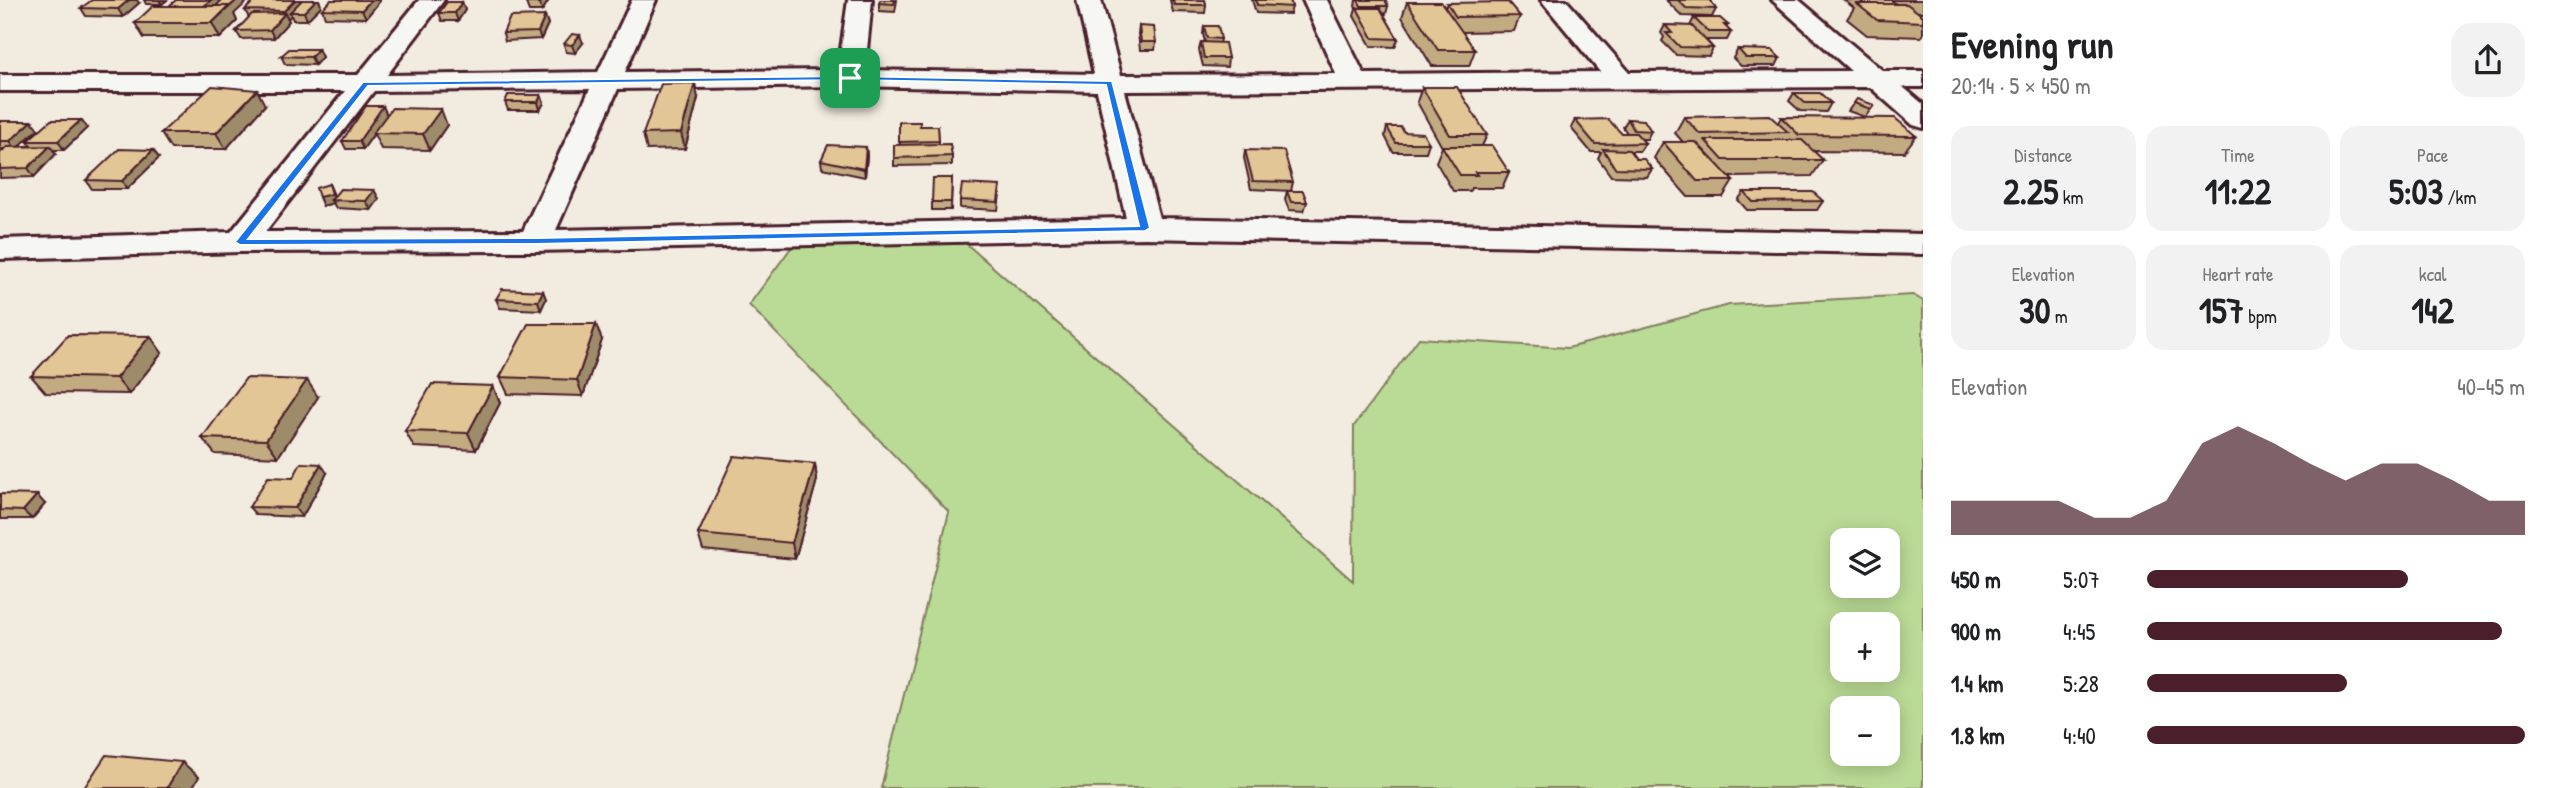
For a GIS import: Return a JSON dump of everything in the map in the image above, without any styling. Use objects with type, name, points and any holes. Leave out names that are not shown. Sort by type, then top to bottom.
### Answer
[{"type":"street","points":[[240,242],[432,0]]},
{"type":"street","points":[[536,241],[644,0]]},
{"type":"street","points":[[850,78],[860,0]]},
{"type":"street","points":[[1089,0],[1145,228]]},
{"type":"street","points":[[1315,0],[1354,82]]},
{"type":"street","points":[[1553,0],[1621,80]]},
{"type":"street","points":[[1784,0],[1923,119]]},
{"type":"street","points":[[0,83],[366,83],[850,78],[1109,83],[1923,79]]},
{"type":"street","points":[[0,249],[240,242],[536,241],[1145,228],[1923,244]]},
{"type":"green space","points":[[962,240],[1353,581],[1354,426],[1419,338],[1568,348],[1729,305],[1913,295],[1923,301],[1923,788],[881,788],[949,512],[749,305],[796,241]]},
{"type":"building","points":[[92,0],[129,0],[118,9],[81,8]]},
{"type":"building","points":[[176,0],[211,0],[204,6],[169,6]]},
{"type":"building","points":[[222,0],[237,0],[230,6],[216,6]]},
{"type":"building","points":[[255,0],[295,0],[284,11],[245,10]]},
{"type":"building","points":[[302,0],[316,0],[304,12],[290,12]]},
{"type":"building","points":[[331,0],[371,0],[362,10],[322,9]]},
{"type":"building","points":[[528,0],[542,0],[540,3],[526,3]]},
{"type":"building","points":[[880,0],[895,0],[894,4],[879,3]]},
{"type":"building","points":[[1173,0],[1205,0],[1206,5],[1174,5]]},
{"type":"building","points":[[1256,0],[1290,0],[1292,7],[1257,5]]},
{"type":"building","points":[[1358,0],[1385,0],[1388,6],[1361,6]]},
{"type":"building","points":[[1678,0],[1710,0],[1716,9],[1686,8]]},
{"type":"building","points":[[1859,0],[1891,0],[1896,4],[1865,4]]},
{"type":"building","points":[[447,2],[462,2],[455,13],[439,13]]},
{"type":"building","points":[[1407,2],[1441,2],[1475,50],[1438,50]]},
{"type":"building","points":[[1508,2],[1520,16],[1456,17],[1447,3]]},
{"type":"building","points":[[1857,4],[1907,4],[1923,16],[1923,22],[1877,20]]},
{"type":"building","points":[[153,6],[229,6],[212,23],[135,23]]},
{"type":"building","points":[[1357,8],[1380,8],[1398,39],[1373,38]]},
{"type":"building","points":[[285,13],[270,30],[236,31],[252,14]]},
{"type":"building","points":[[545,16],[538,32],[503,33],[510,17]]},
{"type":"building","points":[[1694,18],[1720,18],[1731,32],[1708,32]]},
{"type":"building","points":[[1665,25],[1692,26],[1713,48],[1680,47],[1666,33],[1672,33]]},
{"type":"building","points":[[1139,26],[1154,27],[1156,42],[1141,42]]},
{"type":"building","points":[[1204,26],[1218,26],[1221,39],[1207,38]]},
{"type":"building","points":[[572,34],[580,35],[572,45],[564,44]]},
{"type":"building","points":[[1201,42],[1225,43],[1228,58],[1204,58]]},
{"type":"building","points":[[289,49],[318,49],[311,57],[281,56]]},
{"type":"building","points":[[1738,49],[1772,50],[1780,58],[1746,58]]},
{"type":"building","points":[[695,83],[681,133],[643,134],[661,84]]},
{"type":"building","points":[[212,86],[257,90],[216,133],[161,133]]},
{"type":"building","points":[[1422,87],[1457,87],[1487,135],[1450,135]]},
{"type":"building","points":[[1794,93],[1820,93],[1831,103],[1805,103]]},
{"type":"building","points":[[508,95],[541,95],[538,102],[505,102]]},
{"type":"building","points":[[1857,99],[1874,105],[1871,109],[1854,103]]},
{"type":"building","points":[[366,106],[383,106],[359,141],[342,141]]},
{"type":"building","points":[[392,108],[441,109],[423,134],[373,133]]},
{"type":"building","points":[[1769,115],[1788,132],[1700,134],[1684,117]]},
{"type":"building","points":[[1781,117],[1895,118],[1916,136],[1799,135]]},
{"type":"building","points":[[1608,119],[1621,133],[1636,133],[1645,143],[1595,144],[1575,120]]},
{"type":"building","points":[[1628,119],[1644,120],[1651,131],[1634,130]]},
{"type":"building","points":[[51,120],[81,120],[58,141],[27,141]]},
{"type":"building","points":[[0,121],[32,121],[10,141],[0,141]]},
{"type":"building","points":[[899,122],[920,122],[920,126],[938,126],[939,141],[899,142]]},
{"type":"building","points":[[1387,127],[1401,127],[1404,132],[1423,133],[1429,143],[1396,143]]},
{"type":"building","points":[[1705,140],[1802,140],[1823,160],[1723,160]]},
{"type":"building","points":[[1663,142],[1696,142],[1733,181],[1697,181]]},
{"type":"building","points":[[950,144],[952,156],[894,158],[894,145]]},
{"type":"building","points":[[828,145],[866,147],[864,169],[821,160]]},
{"type":"building","points":[[50,146],[28,168],[0,169],[0,153],[7,147]]},
{"type":"building","points":[[1442,146],[1492,146],[1509,172],[1460,175]]},
{"type":"building","points":[[119,149],[153,150],[122,181],[86,180]]},
{"type":"building","points":[[1603,149],[1629,150],[1636,159],[1644,159],[1652,169],[1615,168]]},
{"type":"building","points":[[1245,150],[1284,151],[1293,182],[1253,181]]},
{"type":"building","points":[[933,178],[952,178],[951,202],[932,202]]},
{"type":"building","points":[[329,184],[332,194],[319,197],[316,188]]},
{"type":"building","points":[[962,184],[1000,186],[998,202],[960,200]]},
{"type":"building","points":[[340,189],[374,190],[366,201],[331,200]]},
{"type":"building","points":[[1287,191],[1303,191],[1307,202],[1291,202]]},
{"type":"building","points":[[1744,192],[1813,192],[1823,201],[1753,202]]},
{"type":"building","points":[[502,289],[543,291],[538,301],[496,299]]},
{"type":"building","points":[[528,324],[596,324],[577,380],[500,377]]},
{"type":"building","points":[[68,335],[150,336],[116,378],[31,376]]},
{"type":"building","points":[[246,378],[307,380],[266,440],[202,438]]},
{"type":"building","points":[[432,384],[493,386],[468,433],[405,431]]},
{"type":"building","points":[[734,456],[815,464],[792,543],[698,534]]},
{"type":"building","points":[[301,463],[321,464],[295,508],[249,507],[268,477],[293,478]]},
{"type":"building","points":[[0,494],[37,495],[23,511],[0,510]]},
{"type":"building","points":[[106,755],[182,762],[167,788],[84,788]]},
{"type":"route","points":[[850,78],[1109,83],[1145,228],[536,241],[240,242],[366,83],[850,78]]}]
